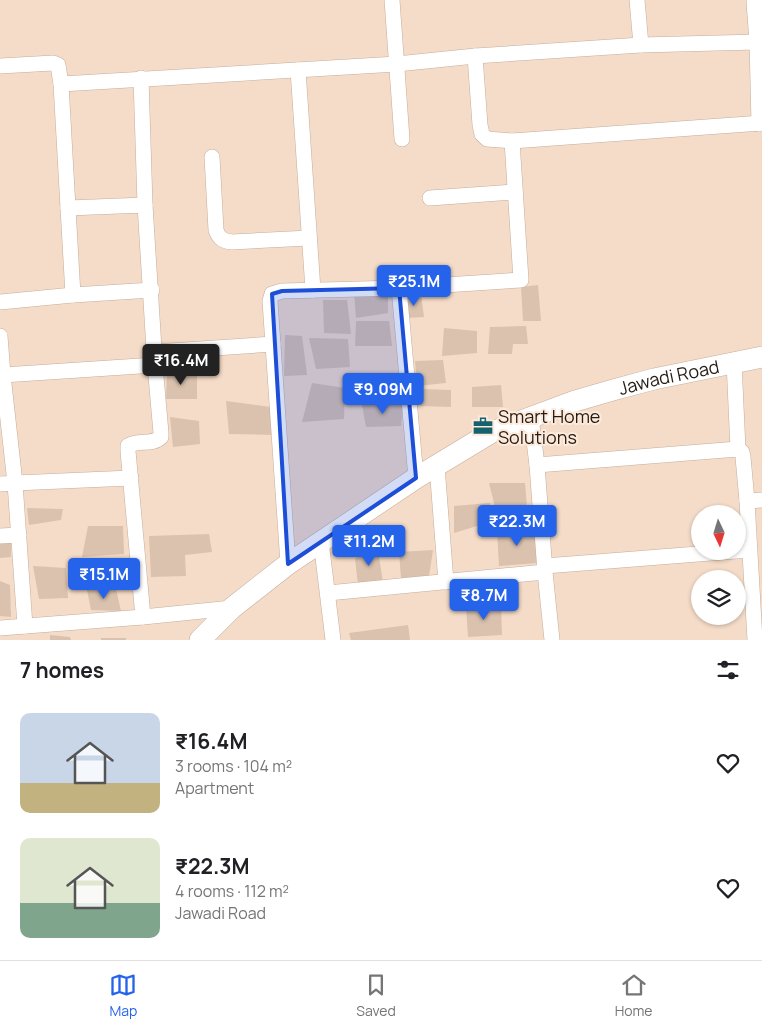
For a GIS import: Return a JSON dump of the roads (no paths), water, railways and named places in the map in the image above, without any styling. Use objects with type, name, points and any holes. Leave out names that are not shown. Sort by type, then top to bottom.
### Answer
[{"type":"street","points":[[392,0],[402,139]]},
{"type":"street","points":[[637,0],[641,45]]},
{"type":"street","points":[[475,56],[480,125],[482,134],[487,139],[512,141],[760,124],[756,1]]},
{"type":"street","points":[[61,84],[397,64],[475,56],[641,45],[757,42]]},
{"type":"street","points":[[0,66],[53,63],[58,65],[61,84],[73,295]]},
{"type":"street","points":[[298,70],[312,290]]},
{"type":"street","points":[[140,78],[145,205],[161,437],[157,441],[132,443],[128,446],[143,617]]},
{"type":"street","points":[[288,564],[270,301],[272,294],[282,291],[399,288],[521,280],[512,141]]},
{"type":"street","points":[[212,157],[218,237],[224,242],[309,238]]},
{"type":"street","points":[[430,198],[515,192]]},
{"type":"street","points":[[68,208],[145,205]]},
{"type":"street","points":[[399,288],[416,478]]},
{"type":"street","points":[[0,302],[152,290]]},
{"type":"street","points":[[0,336],[8,483],[19,535],[25,626]]},
{"type":"street","points":[[3,375],[273,344]]},
{"type":"street","name":"Jawadi Road","points":[[200,640],[232,608],[320,541],[416,478],[492,432],[575,401],[621,388],[762,357]]},
{"type":"street","points":[[734,362],[738,449],[742,452],[755,500],[750,550],[755,640]]},
{"type":"street","points":[[532,417],[552,640]]},
{"type":"street","points":[[537,465],[738,449]]},
{"type":"street","points":[[438,466],[446,582]]},
{"type":"street","points":[[8,483],[131,478]]},
{"type":"street","points":[[0,536],[19,535]]},
{"type":"street","points":[[320,541],[333,640]]},
{"type":"street","points":[[328,593],[446,582],[545,569],[750,550]]},
{"type":"street","points":[[0,628],[232,608]]},
{"type":"place","name":"Smart Home Solutions","points":[[483,426]]}]
